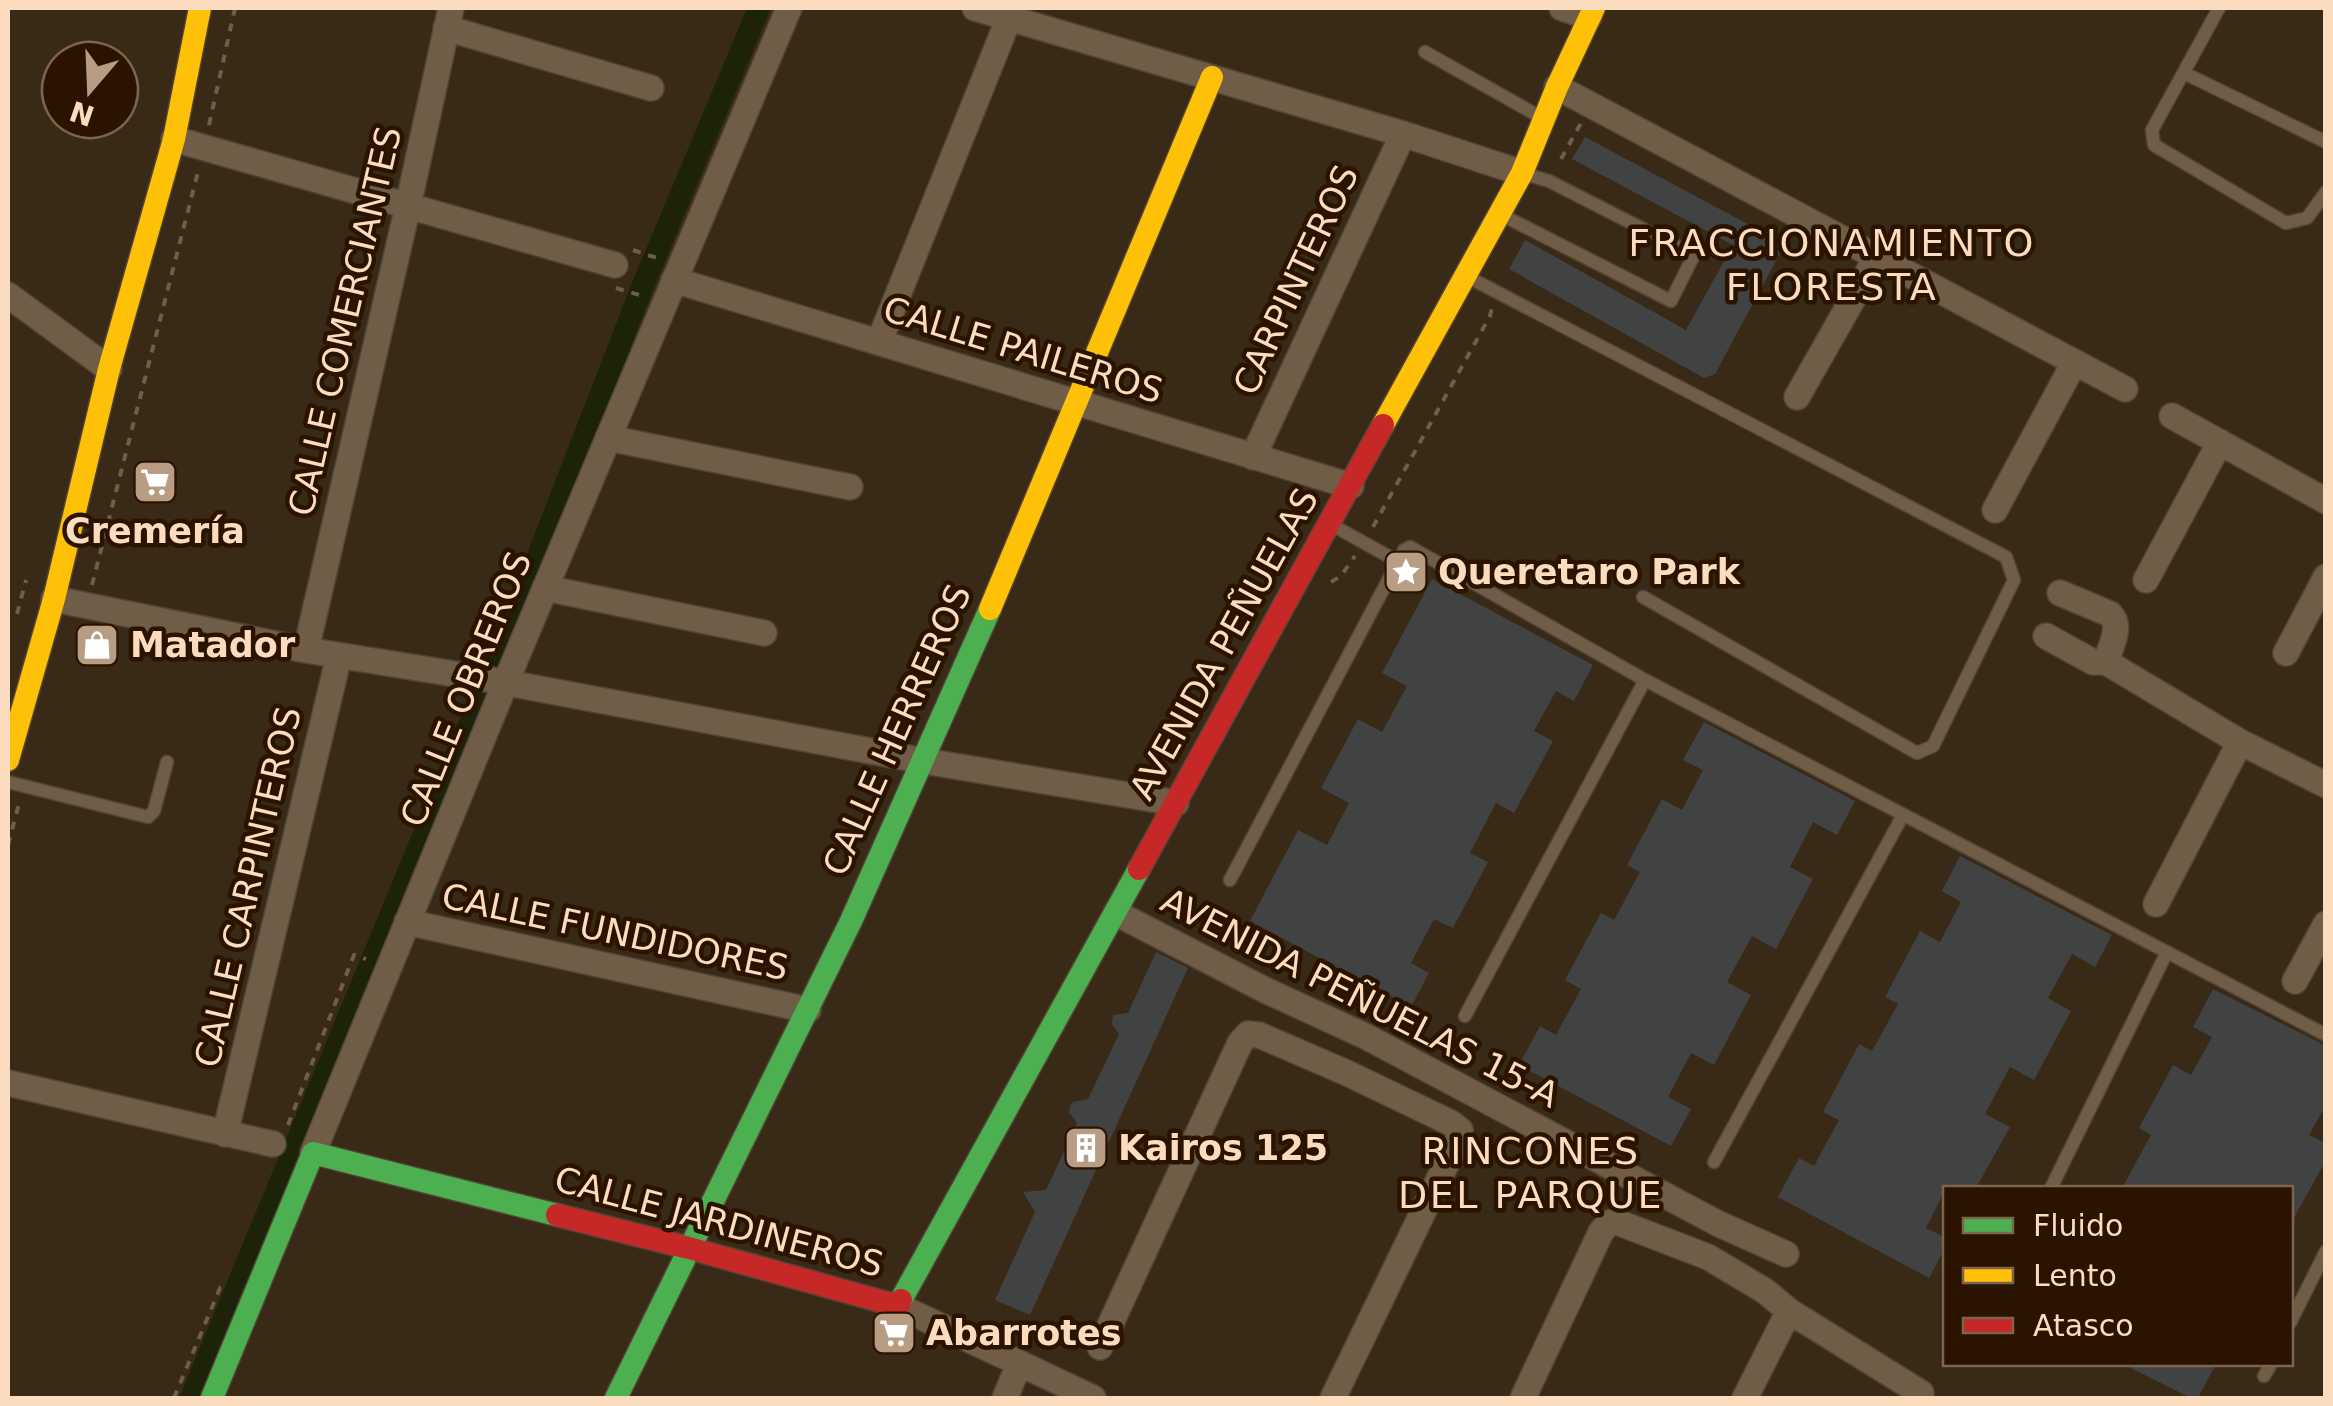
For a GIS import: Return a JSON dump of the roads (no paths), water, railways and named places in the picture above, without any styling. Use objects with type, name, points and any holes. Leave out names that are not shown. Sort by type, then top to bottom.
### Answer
[{"type":"street","name":"CALLE OBREROS","points":[[212,1398],[407,922],[498,682],[545,588],[608,438],[668,270],[789,8]]},
{"type":"street","points":[[975,8],[1012,13],[1522,173]]},
{"type":"street","points":[[1562,8],[1592,12]]},
{"type":"street","points":[[8,760],[13,717],[54,599],[109,369],[174,139],[194,11]]},
{"type":"street","name":"AVENIDA PEÑUELAS","points":[[898,1306],[1522,173],[1592,12]]},
{"type":"street","points":[[879,342],[1012,13]]},
{"type":"street","points":[[448,18],[651,88]]},
{"type":"street","name":"CALLE COMERCIANTES","points":[[306,650],[448,18]]},
{"type":"street","name":"CALLE HERREROS","points":[[616,1398],[808,1010],[924,761],[1212,77]]},
{"type":"street","points":[[1557,87],[2125,389]]},
{"type":"street","name":"CARPINTEROS","points":[[1252,457],[1403,134]]},
{"type":"street","points":[[174,139],[622,268]]},
{"type":"street","points":[[1797,397],[1876,258]]},
{"type":"street","name":"CALLE PAILEROS","points":[[668,270],[879,342],[1350,486]]},
{"type":"street","points":[[8,294],[109,369]]},
{"type":"street","points":[[1995,510],[2074,363]]},
{"type":"street","points":[[2172,416],[2326,501]]},
{"type":"street","points":[[608,438],[850,487]]},
{"type":"street","points":[[2146,580],[2220,442]]},
{"type":"street","points":[[2286,654],[2326,577]]},
{"type":"street","points":[[545,588],[764,632]]},
{"type":"street","points":[[2060,593],[2116,620],[2106,662]]},
{"type":"street","points":[[54,599],[306,650],[1176,803]]},
{"type":"street","points":[[2046,636],[2093,662],[2106,662],[2240,742],[2326,785]]},
{"type":"street","name":"CALLE CARPINTEROS","points":[[225,1134],[339,656]]},
{"type":"street","points":[[2156,904],[2240,742]]},
{"type":"street","name":"AVENIDA PEÑUELAS 15-A","points":[[1116,912],[1265,990],[1365,1036],[1709,1219],[1786,1254]]},
{"type":"street","name":"CALLE FUNDIDORES","points":[[407,922],[808,1010]]},
{"type":"street","points":[[2295,981],[2326,924]]},
{"type":"street","points":[[1100,1346],[1240,1043],[1248,1034],[1258,1035],[1347,1073],[1460,1130],[1332,1398]]},
{"type":"street","points":[[1347,1073],[1365,1036]]},
{"type":"street","points":[[1372,1085],[1388,1048]]},
{"type":"street","points":[[8,1084],[273,1144]]},
{"type":"street","name":"CALLE JARDINEROS","points":[[313,1153],[689,1248],[898,1306],[1093,1398]]},
{"type":"street","points":[[1684,1246],[1709,1219]]},
{"type":"street","points":[[1708,1256],[1709,1219]]},
{"type":"street","points":[[1523,1398],[1601,1232],[1608,1223],[1617,1222],[1708,1256],[1921,1393]]},
{"type":"street","points":[[1746,1398],[1788,1310]]},
{"type":"street","points":[[1005,1398],[1020,1364]]},
{"type":"lane","points":[[2219,8],[2152,130],[2154,145],[2286,223],[2307,218],[2326,192]]},
{"type":"lane","points":[[1426,52],[1544,119]]},
{"type":"lane","points":[[2184,73],[2326,142]]},
{"type":"lane","points":[[1500,214],[1671,301],[1694,255],[1549,181],[1522,173]]},
{"type":"lane","points":[[1466,276],[2006,557],[2014,580],[1933,746],[1917,753],[1644,597]]},
{"type":"lane","points":[[1330,524],[1398,561]]},
{"type":"lane","points":[[1230,880],[1398,561],[1410,547],[1645,680],[2326,1035]]},
{"type":"lane","points":[[1465,1016],[1645,680]]},
{"type":"lane","points":[[8,782],[148,816],[154,810],[168,762]]},
{"type":"lane","points":[[1714,1162],[1903,814]]},
{"type":"lane","points":[[2051,1186],[2167,952]]},
{"type":"lane","points":[[2293,1316],[2326,1251]]},
{"type":"waterway","points":[[191,1398],[526,587],[643,285],[759,8]]},
{"type":"place","name":"Cremería","points":[[155,482]]},
{"type":"place","name":"Queretaro Park","points":[[1406,572]]},
{"type":"place","name":"Matador","points":[[97,645]]},
{"type":"place","name":"Kairos 125","points":[[1086,1148]]},
{"type":"place","name":"Abarrotes","points":[[894,1333]]},
{"type":"district","name":"FRACCIONAMIENTO FLORESTA","points":[[1832,265]]},
{"type":"district","name":"RINCONES DEL PARQUE","points":[[1531,1173]]}]
